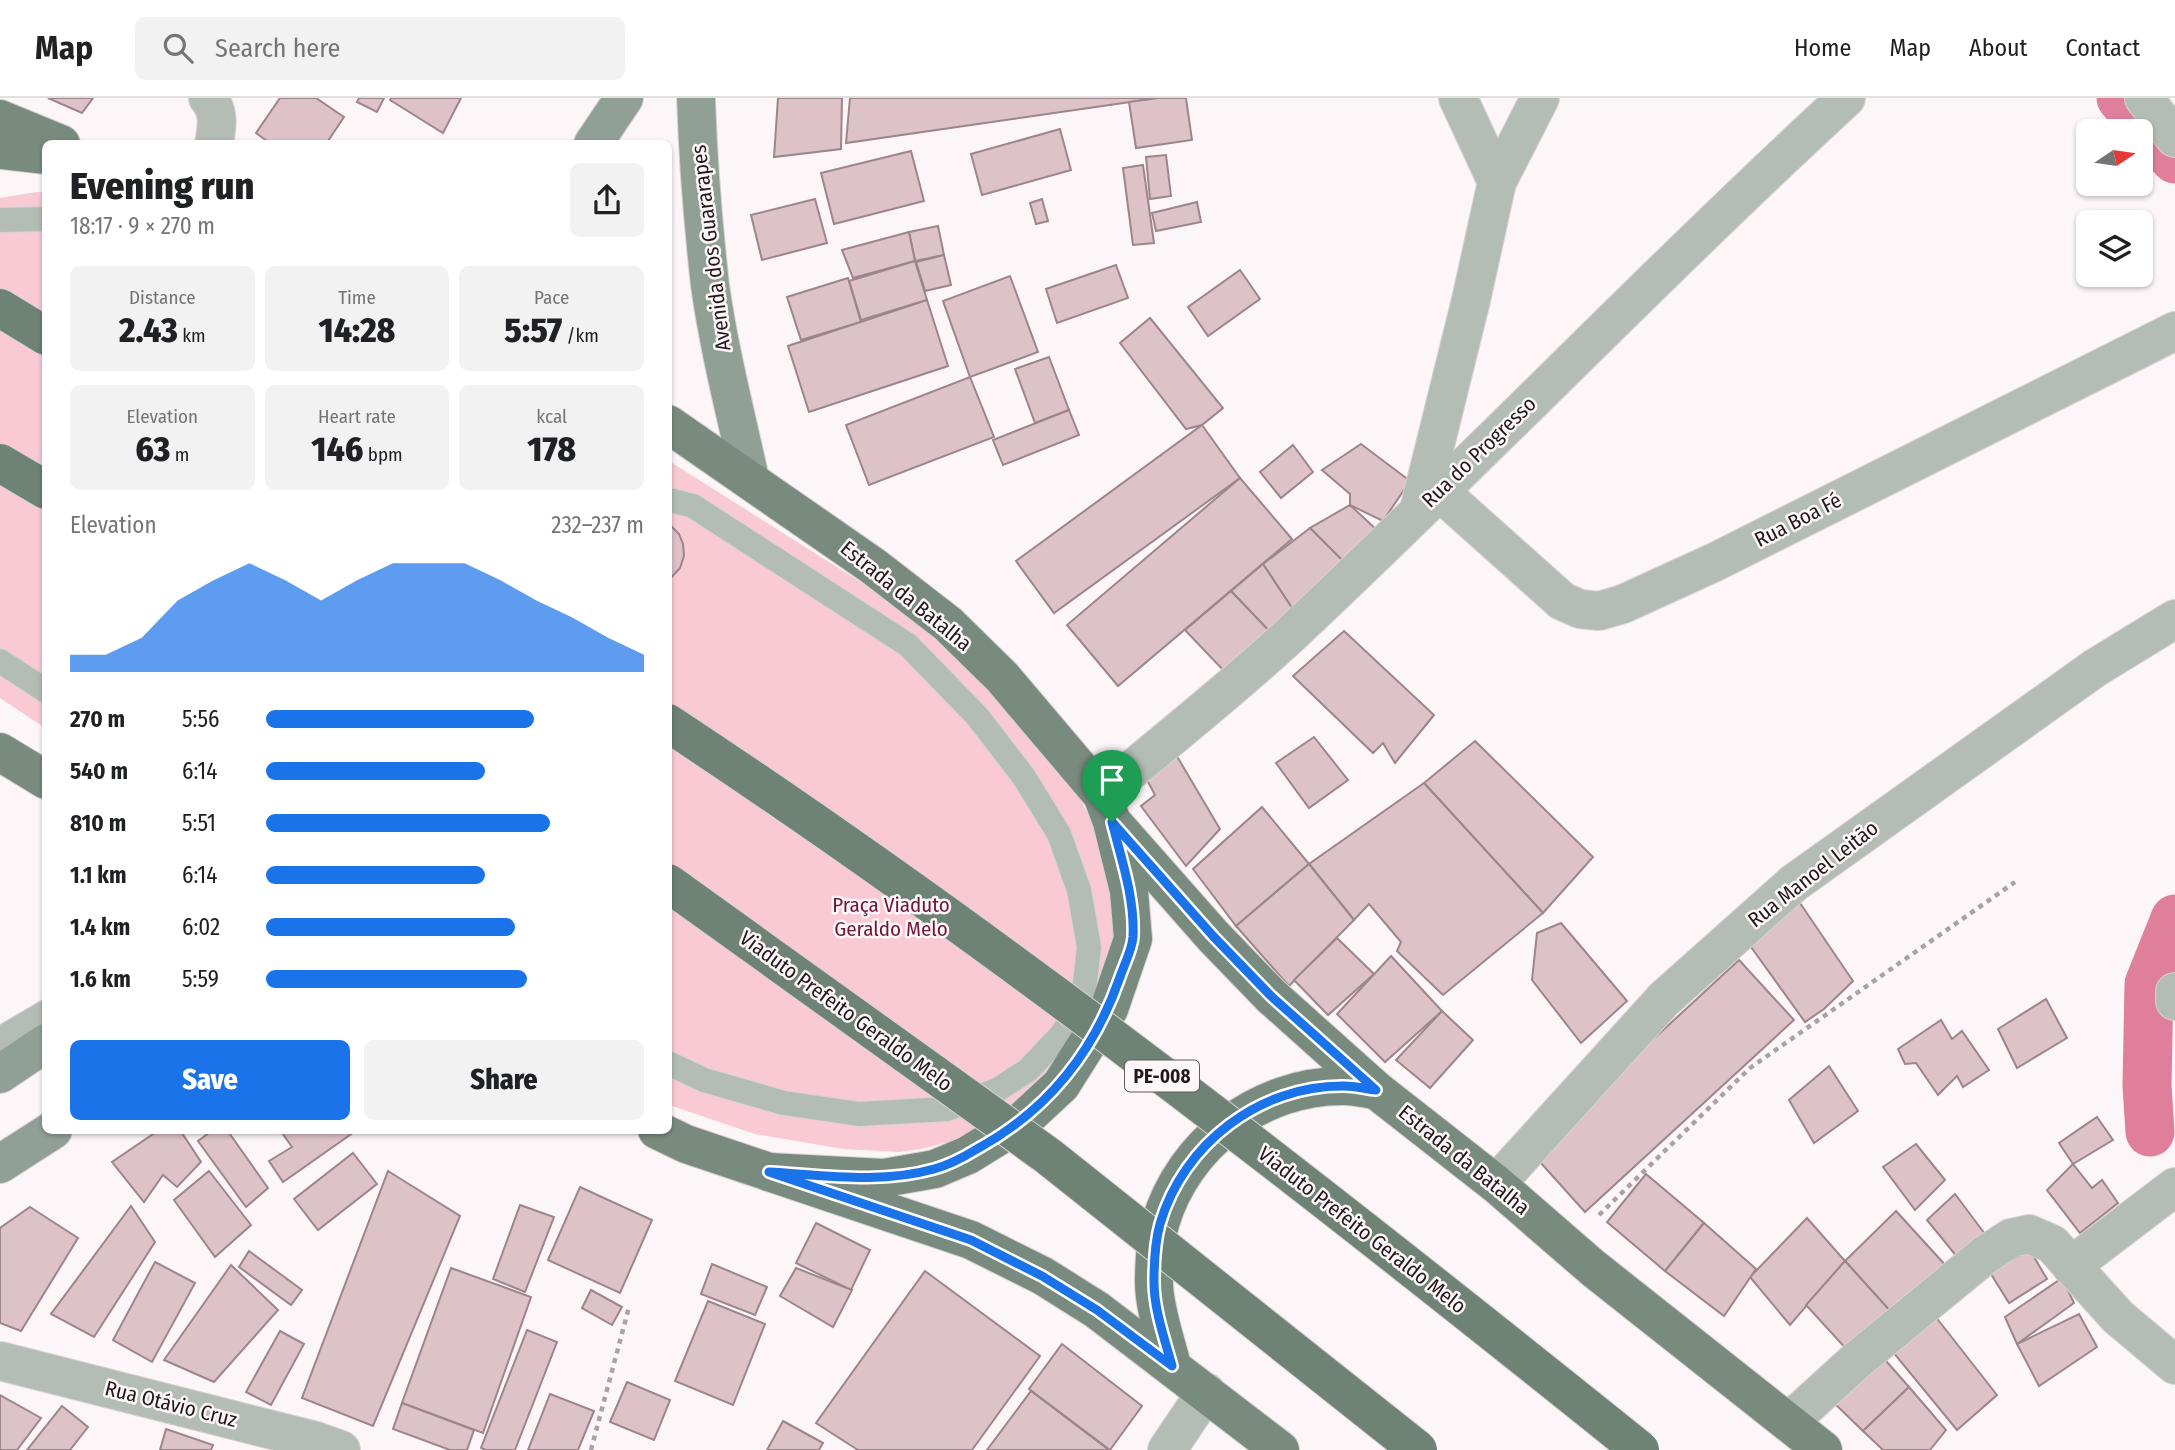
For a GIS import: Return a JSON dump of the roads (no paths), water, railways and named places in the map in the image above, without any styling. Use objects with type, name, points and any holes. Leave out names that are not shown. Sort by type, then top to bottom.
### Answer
[{"type":"highway","points":[[0,308],[42,334]]},
{"type":"highway","points":[[0,463],[42,488]]},
{"type":"highway","name":"Viaduto Prefeito Geraldo Melo","points":[[672,726],[950,918],[1185,1093],[1414,1268],[1640,1450]]},
{"type":"highway","name":"Viaduto Prefeito Geraldo Melo","points":[[672,886],[1048,1156],[1418,1450]]},
{"type":"main road","points":[[596,140],[624,98]]},
{"type":"main road","name":"Avenida dos Guararapes","points":[[696,98],[700,178],[711,286],[730,393],[750,479]]},
{"type":"main road","points":[[0,119],[51,140]]},
{"type":"main road","points":[[0,150],[42,155]]},
{"type":"main road","name":"Estrada da Batalha","points":[[672,427],[873,566],[947,624],[1002,677],[1223,946],[1271,996],[1376,1090],[1823,1450]]},
{"type":"main road","points":[[0,752],[42,778]]},
{"type":"main road","points":[[769,1172],[884,1178],[935,1169],[1002,1136],[1061,1085],[1109,1009],[1133,939],[1129,891],[1107,808]]},
{"type":"main road","points":[[0,1074],[42,1046]]},
{"type":"main road","points":[[1172,1366],[1154,1286],[1156,1255],[1160,1227],[1167,1205],[1190,1163],[1205,1144],[1236,1120],[1270,1100],[1293,1092],[1344,1086],[1376,1090]]},
{"type":"main road","points":[[0,1164],[47,1134]]},
{"type":"main road","points":[[665,1134],[686,1144],[971,1240],[1042,1276],[1097,1310],[1280,1450]]},
{"type":"street","points":[[208,98],[216,109],[214,140]]},
{"type":"street","points":[[1458,98],[1497,182]]},
{"type":"street","points":[[1430,501],[1497,182],[1540,98]]},
{"type":"street","name":"Rua do Progresso","points":[[1107,808],[1430,501],[1762,176],[1846,98]]},
{"type":"street","points":[[2144,98],[2175,138]]},
{"type":"street","name":"Rua Boa Fé","points":[[1430,501],[1562,601],[1580,609],[1599,611],[1623,604],[1715,562],[2175,331]]},
{"type":"street","name":"Rua Manoel Leitão","points":[[1496,1184],[1664,999],[1794,883],[2095,668],[2175,619]]},
{"type":"street","points":[[2071,1266],[2175,1186]]},
{"type":"street","points":[[1789,1422],[1857,1360],[1985,1255],[2011,1238],[2029,1234],[2052,1244],[2118,1317],[2175,1365]]},
{"type":"street","name":"Rua Otávio Cruz","points":[[0,1361],[316,1441],[341,1450]]},
{"type":"street","points":[[1167,1450],[1206,1392]]},
{"type":"lane","points":[[0,220],[42,219]]},
{"type":"lane","points":[[672,501],[693,506],[908,645],[977,716],[1024,777],[1059,834],[1079,890],[1089,947],[1083,1000],[1062,1034],[1028,1070],[997,1090],[947,1109],[859,1114],[784,1103],[704,1080],[672,1064]]},
{"type":"lane","points":[[0,661],[42,688]]},
{"type":"lane","points":[[0,1039],[42,1014]]},
{"type":"waterway","points":[[2121,98],[2175,159]]},
{"type":"waterway","points":[[2150,1132],[2147,1086],[2149,984],[2175,919]]},
{"type":"park label","name":"Praça Viaduto Geraldo Melo","points":[[891,917]]}]
